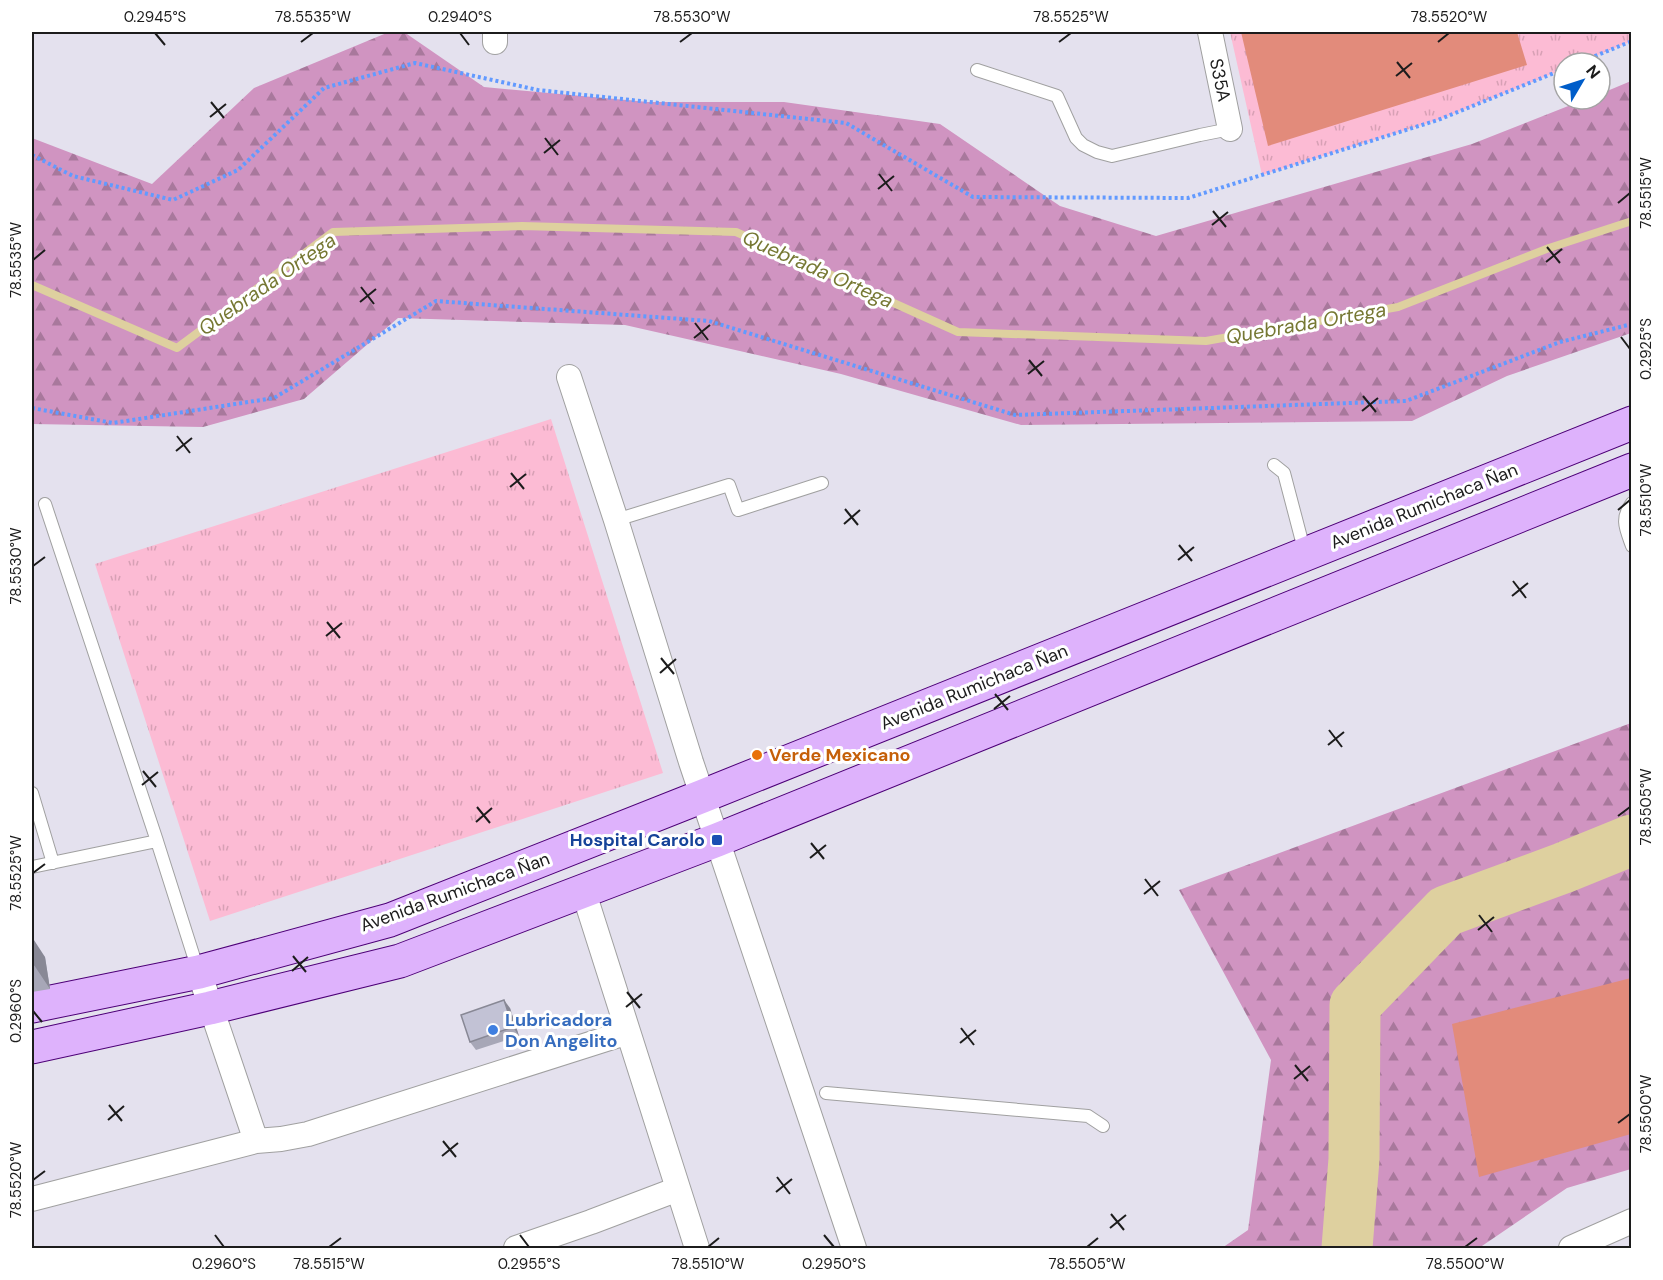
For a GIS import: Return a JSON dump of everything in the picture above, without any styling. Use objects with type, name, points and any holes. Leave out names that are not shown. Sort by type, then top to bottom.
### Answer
[{"type":"main road","name":"Avenida Rumichaca Ñan","points":[[32,1006],[199,972],[390,920],[1632,423]]},
{"type":"main road","points":[[32,1047],[210,1008],[400,961],[717,840],[1632,471]]},
{"type":"street","name":"S35A","points":[[1210,32],[1230,129]]},
{"type":"street","points":[[569,377],[717,840],[814,1092],[854,1248]]},
{"type":"street","points":[[582,890],[697,1248]]},
{"type":"street","points":[[199,972],[256,1141]]},
{"type":"street","points":[[32,1199],[256,1141],[308,1134],[628,1032]]},
{"type":"street","points":[[516,1248],[678,1189]]},
{"type":"street","points":[[1571,1248],[1632,1221]]},
{"type":"lane","points":[[977,70],[1057,96],[1076,138],[1083,145],[1112,156],[1230,129]]},
{"type":"lane","points":[[1274,465],[1284,473],[1305,554]]},
{"type":"lane","points":[[616,520],[729,485],[738,510],[822,483]]},
{"type":"lane","points":[[1632,503],[1625,513],[1625,525],[1632,546]]},
{"type":"lane","points":[[45,504],[199,972]]},
{"type":"lane","points":[[32,793],[53,863]]},
{"type":"lane","points":[[32,867],[157,841]]},
{"type":"lane","points":[[814,1092],[1088,1116],[1103,1126]]},
{"type":"path","points":[[1607,51],[1632,41]]},
{"type":"path","points":[[32,155],[73,176],[173,200],[238,170],[324,87],[415,63],[538,90],[846,123],[973,197],[1188,198],[1438,120],[1552,74]]},
{"type":"path","points":[[32,408],[113,423],[274,398],[436,301],[709,321],[1015,415],[1406,401],[1560,342],[1632,324]]},
{"type":"green space","points":[[389,32],[404,32],[484,87],[648,102],[784,102],[940,124],[1060,206],[1156,236],[1472,144],[1556,111],[1612,111],[1612,89],[1631,81],[1631,333],[1507,376],[1412,421],[1021,425],[841,374],[625,325],[398,318],[304,399],[203,427],[32,424],[32,138],[152,184],[254,88]]},
{"type":"green space","points":[[1230,32],[1631,32],[1632,41],[1607,51],[1552,51],[1552,74],[1438,120],[1262,175]]},
{"type":"green space","points":[[551,419],[663,773],[210,921],[95,564]]},
{"type":"green space","points":[[1631,723],[1631,1169],[1567,1188],[1479,1248],[1222,1248],[1248,1230],[1271,1060],[1179,890]]},
{"type":"shaded area","points":[[1241,32],[1517,32],[1527,65],[1268,146]]},
{"type":"shaded area","points":[[1631,978],[1631,1134],[1479,1177],[1452,1024]]},
{"type":"building","name":"Lubricadora Don Angelito","points":[[504,1000],[513,1027],[470,1042],[461,1015]]},
{"type":"waterway","name":"Quebrada Ortega","points":[[32,285],[177,348],[333,232],[522,226],[736,232],[958,332],[1206,341],[1398,307],[1549,248],[1632,221]]},
{"type":"waterway","points":[[1347,1248],[1354,1159],[1355,1005],[1446,911],[1632,840]]},
{"type":"place","name":"Verde Mexicano","points":[[757,755]]},
{"type":"place","name":"Hospital Carolo","points":[[717,840]]},
{"type":"place","name":"Lubricadora Don Angelito","points":[[493,1030]]}]
